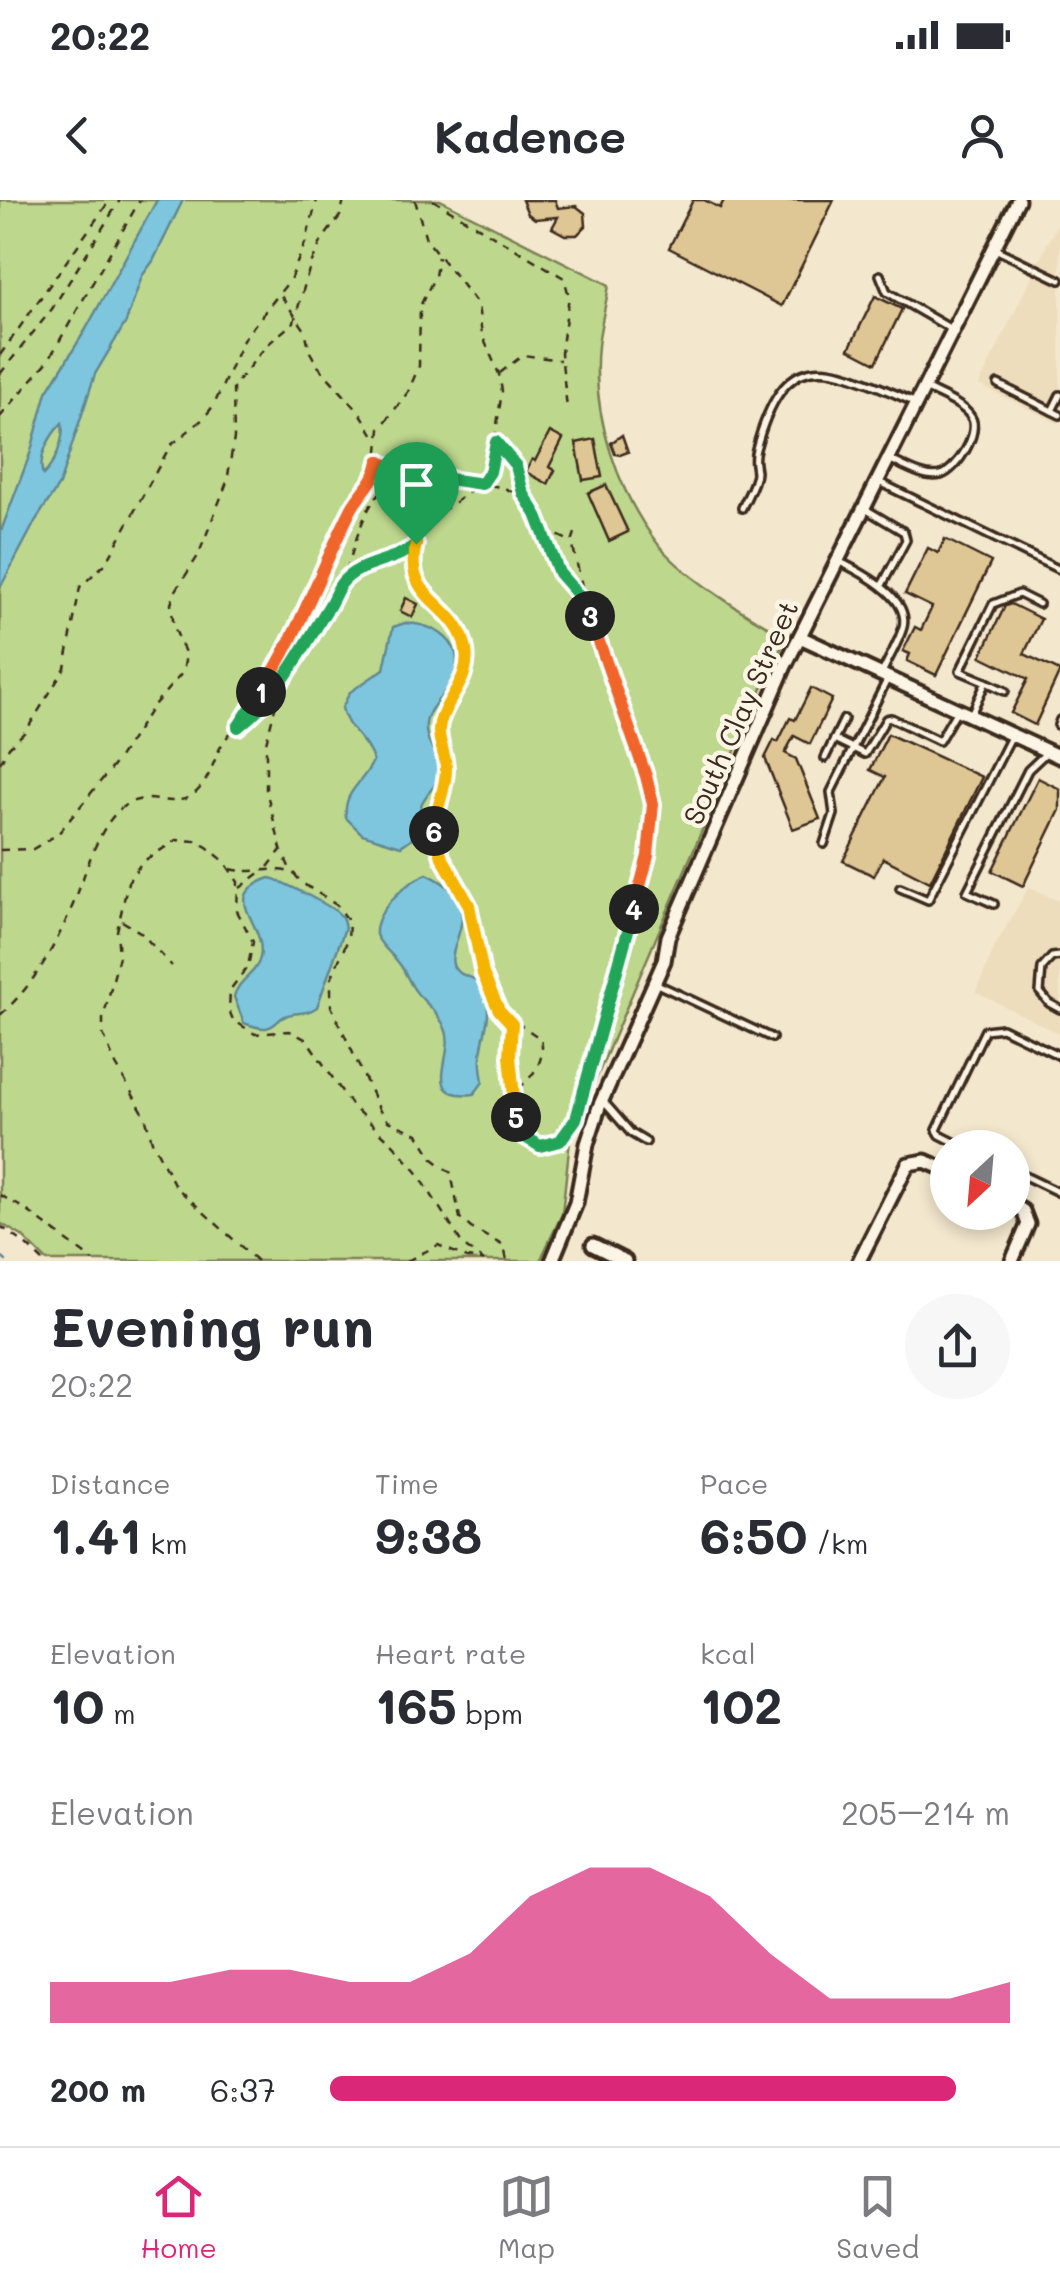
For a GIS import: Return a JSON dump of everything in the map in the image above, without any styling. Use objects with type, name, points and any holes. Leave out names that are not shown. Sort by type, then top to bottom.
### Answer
[{"type":"street","name":"South Clay Street","points":[[552,1261],[576,1203],[587,1144],[602,1100],[664,961],[675,919],[800,636],[1018,200]]},
{"type":"street","points":[[800,636],[1054,754]]},
{"type":"street","points":[[859,1261],[904,1170],[914,1161],[930,1163]]},
{"type":"street","points":[[1012,1261],[1027,1230]]},
{"type":"street","points":[[592,1245],[625,1261]]},
{"type":"lane","points":[[994,248],[1060,280]]},
{"type":"lane","points":[[880,275],[887,292],[905,306],[954,330]]},
{"type":"lane","points":[[742,508],[756,474],[753,459],[771,406],[784,386],[804,371],[828,370],[853,377],[917,403]]},
{"type":"lane","points":[[998,384],[1060,415]]},
{"type":"lane","points":[[890,459],[917,472],[939,476],[953,468],[966,448],[974,420],[925,388]]},
{"type":"lane","points":[[1052,411],[1060,395]]},
{"type":"lane","points":[[878,482],[1060,570]]},
{"type":"lane","points":[[864,509],[904,532],[906,540],[882,585]]},
{"type":"lane","points":[[824,844],[834,814],[831,792],[905,624],[903,614],[882,585],[838,561]]},
{"type":"lane","points":[[1005,691],[960,671],[993,604],[1019,594],[1039,604]]},
{"type":"lane","points":[[970,715],[986,682]]},
{"type":"lane","points":[[834,740],[865,754],[886,719],[891,718],[939,740],[958,709]]},
{"type":"lane","points":[[825,758],[844,719]]},
{"type":"lane","points":[[900,888],[928,900],[1012,734]]},
{"type":"lane","points":[[994,904],[967,892],[1028,770],[1054,754]]},
{"type":"lane","points":[[1060,956],[1052,957],[1042,968],[1040,992],[1049,1004],[1060,1008]]},
{"type":"lane","points":[[654,983],[772,1038]]},
{"type":"lane","points":[[936,1130],[986,1030],[1002,1028],[1060,1056]]},
{"type":"lane","points":[[602,1100],[631,1133],[646,1142]]},
{"type":"lane","points":[[1030,1179],[1060,1193]]},
{"type":"path","points":[[0,355],[110,200]]},
{"type":"path","points":[[0,374],[52,309],[120,200]]},
{"type":"path","points":[[0,417],[48,361],[140,200]]},
{"type":"path","points":[[0,764],[62,673],[82,584],[102,569],[111,555],[165,454],[181,434],[209,412],[244,338],[280,294],[300,256],[317,200]]},
{"type":"path","points":[[0,850],[33,849],[58,834],[183,672],[186,655],[174,627],[171,604],[198,556],[226,482],[234,438],[233,387],[296,316],[310,266],[322,240],[340,216],[344,200]]},
{"type":"path","points":[[415,200],[423,233],[478,305],[482,335],[499,374],[502,400],[494,428],[496,442],[490,472],[482,484],[444,508],[424,528],[412,565],[414,580],[459,632],[466,657],[462,679],[439,730],[446,769],[434,838],[469,905],[483,974],[499,1010],[534,1032],[542,1046],[536,1070],[516,1092]]},
{"type":"path","points":[[433,200],[564,278],[569,296],[561,361],[566,408]]},
{"type":"path","points":[[377,440],[390,413],[408,392],[419,366],[420,306],[435,276],[438,255]]},
{"type":"path","points":[[238,727],[282,657],[314,585],[354,506],[374,478],[379,461],[377,440],[361,414],[314,358],[306,330],[280,294]]},
{"type":"path","points":[[499,374],[522,356],[561,361]]},
{"type":"path","points":[[496,442],[516,466],[526,499],[559,573],[586,604]]},
{"type":"path","points":[[379,461],[411,474],[502,487],[532,501]]},
{"type":"path","points":[[385,466],[386,486]]},
{"type":"path","points":[[0,1015],[19,997],[54,950],[112,817],[138,798],[176,801],[191,796],[213,768],[225,739],[280,686],[342,583],[367,513],[386,486],[411,474]]},
{"type":"path","points":[[411,474],[432,489],[444,508]]},
{"type":"path","points":[[542,529],[555,531],[572,542]]},
{"type":"path","points":[[510,1020],[516,1118],[529,1140],[547,1147],[566,1136],[576,1119],[590,1075],[642,880],[653,804],[586,604],[572,542],[575,533]]},
{"type":"path","points":[[342,583],[416,544]]},
{"type":"path","points":[[280,686],[266,742],[264,772],[281,849],[293,874]]},
{"type":"path","points":[[256,1261],[175,1186],[152,1141],[141,1108],[106,1044],[104,1018],[117,967],[120,920],[133,872],[170,842],[182,839],[201,843],[231,869],[239,889],[237,911],[253,942],[248,966],[230,990],[233,1020],[255,1034],[290,1031],[308,1040],[350,1105],[404,1155],[463,1245],[484,1261]]},
{"type":"path","points":[[239,889],[275,861],[281,849]]},
{"type":"path","points":[[231,869],[284,870],[338,906],[349,922],[348,939],[331,979],[330,1006],[374,1102],[388,1120],[422,1138],[433,1159],[453,1178],[460,1218],[508,1249],[507,1261]]},
{"type":"path","points":[[120,920],[133,925],[172,966]]},
{"type":"path","points":[[0,1195],[94,1261]]},
{"type":"path","points":[[0,1226],[43,1261]]},
{"type":"path","points":[[407,1261],[438,1245],[484,1261]]},
{"type":"shaded area","points":[[1060,218],[1060,424],[979,385]]},
{"type":"shaded area","points":[[1029,887],[1060,902],[1060,1034],[976,992],[995,946]]},
{"type":"green space","points":[[0,200],[440,200],[609,285],[598,346],[599,399],[611,453],[632,504],[661,548],[686,572],[738,609],[787,636],[743,728],[570,1140],[562,1214],[540,1261],[47,1261],[22,1236],[0,1223]]},
{"type":"water","points":[[157,200],[183,200],[142,276],[126,322],[95,374],[59,485],[0,588],[1,531],[30,454],[47,392]],"holes":[[[62,423],[58,451],[43,475],[46,447]]]},
{"type":"water","points":[[405,623],[427,627],[445,637],[456,654],[457,665],[451,683],[430,711],[426,724],[439,763],[438,779],[422,803],[418,834],[401,846],[362,834],[346,818],[351,794],[373,761],[342,708],[350,692],[384,669],[393,627]]},
{"type":"water","points":[[427,874],[448,887],[458,900],[462,914],[453,963],[459,973],[479,982],[487,1003],[481,1060],[483,1082],[474,1094],[448,1090],[443,1074],[448,1041],[444,1025],[376,935],[380,916],[393,898]]},
{"type":"water","points":[[270,878],[334,910],[345,928],[317,1007],[285,1016],[264,1028],[244,1023],[234,997],[260,958],[261,945],[245,902],[247,894],[254,885]]},
{"type":"building","points":[[522,200],[555,200],[558,208],[576,206],[585,213],[586,226],[577,235],[565,235],[552,228],[558,217],[535,219]]},
{"type":"building","points":[[693,200],[704,200],[720,208],[724,200],[834,200],[782,306],[669,248]]},
{"type":"building","points":[[875,296],[902,309],[876,363],[849,349]]},
{"type":"building","points":[[550,432],[563,439],[549,467],[555,470],[548,484],[526,472]]},
{"type":"building","points":[[622,435],[628,452],[615,454],[611,443]]},
{"type":"building","points":[[595,439],[602,477],[583,480],[576,443]]},
{"type":"building","points":[[606,485],[628,532],[609,541],[588,493]]},
{"type":"building","points":[[945,539],[991,562],[936,675],[907,661],[910,654],[903,651],[915,627],[921,630],[932,607],[905,594],[928,548],[938,553]]},
{"type":"building","points":[[406,598],[418,604],[412,617],[400,611]]},
{"type":"building","points":[[1011,604],[1041,619],[1024,654],[1060,671],[1035,725],[1011,713],[1028,679],[981,656],[1005,606]]},
{"type":"building","points":[[811,688],[832,699],[810,744],[794,736],[785,753],[796,759],[820,819],[793,829],[765,758],[790,718],[795,720]]},
{"type":"building","points":[[888,734],[982,777],[930,882],[883,858],[874,876],[843,861],[885,777],[870,770]]},
{"type":"building","points":[[1038,778],[1060,789],[1060,810],[1023,886],[992,871]]},
{"type":"waterway","points":[[0,1256],[6,1261]]},
{"type":"route","points":[[496,442],[516,466],[523,493],[536,514],[559,573],[586,604],[653,804],[642,880],[580,1108],[566,1136],[547,1147],[529,1140],[516,1118],[512,1024],[499,1010],[483,974],[469,905],[434,838],[446,769],[440,722],[465,672],[466,648],[444,611],[414,580],[416,544],[342,583],[280,686],[238,727],[288,646],[314,585],[354,506],[374,478],[379,461],[411,474],[482,484],[490,472],[496,442]]}]
